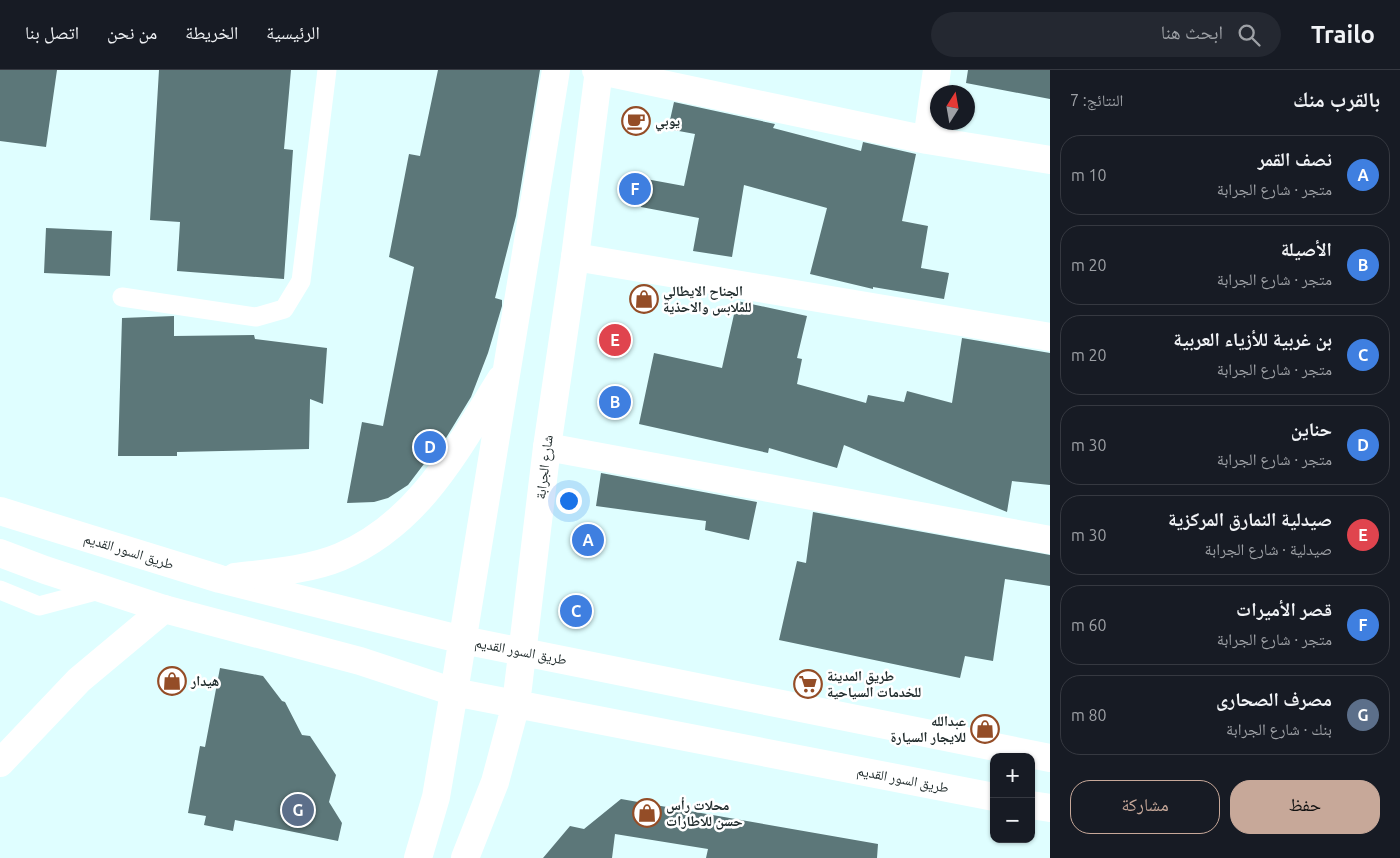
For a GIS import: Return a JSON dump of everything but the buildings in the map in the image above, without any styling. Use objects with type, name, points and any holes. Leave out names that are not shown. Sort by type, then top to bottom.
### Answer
[{"type":"main road","points":[[418,858],[436,797],[556,70]]},
{"type":"main road","points":[[927,140],[937,70]]},
{"type":"main road","points":[[598,71],[927,140],[1050,160]]},
{"type":"main road","name":"شارع الجرابة","points":[[465,858],[495,782],[516,704],[547,447],[575,257],[598,71]]},
{"type":"main road","points":[[575,257],[1050,337]]},
{"type":"main road","points":[[220,579],[281,571],[339,557],[384,533],[424,495],[453,456],[508,367]]},
{"type":"main road","points":[[547,447],[1050,540]]},
{"type":"main road","name":"طريق السور القديم","points":[[0,511],[220,579],[463,640],[1050,758]]},
{"type":"main road","name":"طريق السور القديم","points":[[0,553],[164,610],[360,661],[454,692],[990,796]]},
{"type":"main road","points":[[0,763],[79,680],[164,610]]},
{"type":"main road","points":[[1035,805],[1050,808]]},
{"type":"lane","points":[[122,297],[256,317],[284,309],[302,281],[327,70]]},
{"type":"lane","points":[[0,590],[39,606],[102,589]]},
{"type":"place","name":"يوبي","points":[[636,121]]},
{"type":"place","name":"قصر الأميرات","points":[[635,189]]},
{"type":"place","name":"الجناح الايطالي للملابس والاحذية","points":[[644,299]]},
{"type":"place","name":"صيدلية النمارق المركزية","points":[[615,340]]},
{"type":"place","name":"الأصيلة","points":[[615,402]]},
{"type":"place","name":"حناين","points":[[430,447]]},
{"type":"place","name":"نصف القمر","points":[[588,540]]},
{"type":"place","name":"بن غربية للأزياء العربية","points":[[576,611]]},
{"type":"place","name":"هيدار","points":[[172,681]]},
{"type":"place","name":"طريق المدينة للخدمات السياحية","points":[[808,684]]},
{"type":"place","name":"عبدالله للايجار السيارة","points":[[985,729]]},
{"type":"place","name":"مصرف الصحارى","points":[[298,810]]},
{"type":"place","name":"محلات رأس حسن للاطارات","points":[[647,813]]}]
